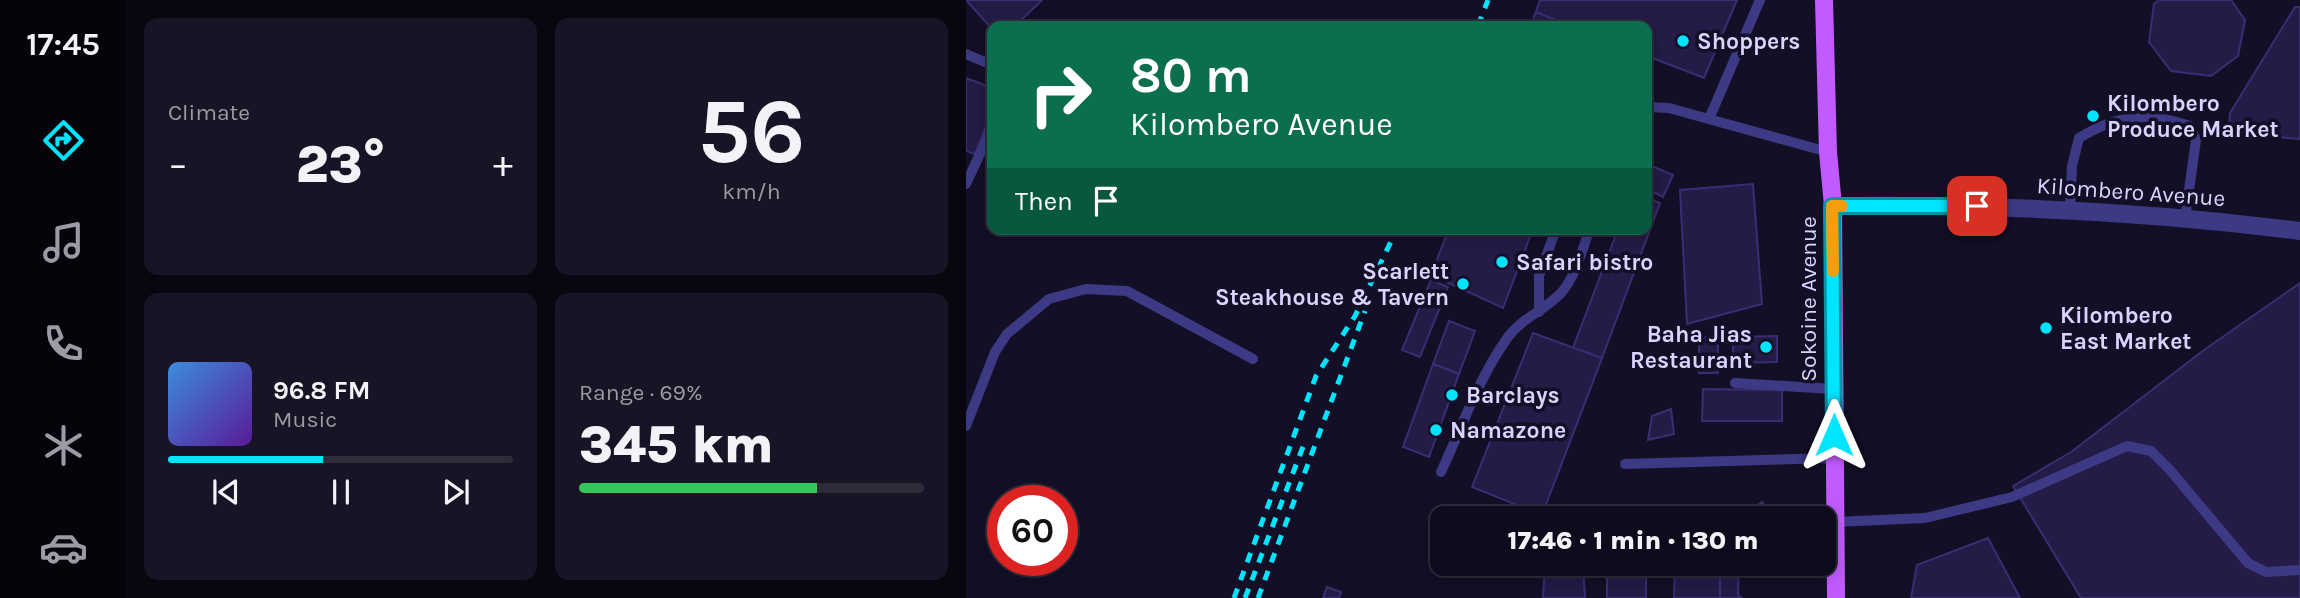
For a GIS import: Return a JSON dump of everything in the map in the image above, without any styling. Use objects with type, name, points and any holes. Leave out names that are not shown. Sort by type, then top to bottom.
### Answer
[{"type":"main road","name":"Sokoine Avenue","points":[[1824,0],[1832,206],[1834,506]]},
{"type":"main road","name":"Sokoine Avenue","points":[[1835,576],[1836,598]]},
{"type":"street","name":"Kilombero Avenue","points":[[1832,206],[1954,205],[2070,211],[2300,231]]},
{"type":"lane","points":[[1709,119],[1760,0]]},
{"type":"lane","points":[[966,54],[987,63]]},
{"type":"lane","points":[[1652,107],[1669,108],[1828,152]]},
{"type":"lane","points":[[2070,211],[2072,166],[2079,138],[2102,124],[2124,118],[2154,117],[2190,125],[2196,140],[2185,219]]},
{"type":"lane","points":[[966,184],[987,139]]},
{"type":"lane","points":[[1539,312],[1539,276],[1554,235]]},
{"type":"lane","points":[[1441,472],[1491,363],[1521,322],[1539,312],[1568,284],[1588,235]]},
{"type":"lane","points":[[966,426],[995,352],[1007,334],[1049,299],[1086,289],[1127,291],[1253,359]]},
{"type":"lane","points":[[1735,383],[1833,390]]},
{"type":"lane","points":[[1836,522],[1925,518],[2012,497],[2127,446],[2151,451],[2248,562],[2266,572],[2300,570]]},
{"type":"lane","points":[[1625,464],[1834,458]]},
{"type":"building","points":[[966,0],[1042,0],[1020,21],[987,21],[987,23]]},
{"type":"building","name":"Shoppers","points":[[1540,0],[1737,0],[1704,78],[1652,58],[1652,21],[1558,21],[1536,12]]},
{"type":"building","points":[[2159,0],[2231,0],[2245,20],[2238,56],[2211,76],[2171,71],[2149,42],[2154,4]]},
{"type":"building","points":[[2295,7],[2300,7],[2300,139],[2229,133],[2230,113]]},
{"type":"building","points":[[1536,12],[1558,21],[1532,21]]},
{"type":"building","points":[[966,78],[987,86],[987,123],[975,154],[966,151]]},
{"type":"building","points":[[1652,166],[1673,175],[1663,197],[1652,192]]},
{"type":"building","points":[[1753,184],[1762,304],[1687,324],[1680,190]]},
{"type":"building","points":[[1652,200],[1660,203],[1652,224]]},
{"type":"building","points":[[1447,235],[1531,235],[1503,308],[1431,275]]},
{"type":"building","points":[[1616,235],[1648,235],[1602,358],[1573,348]]},
{"type":"building","points":[[1431,280],[1448,287],[1420,357],[1402,350]]},
{"type":"building","points":[[2300,283],[2300,598],[2081,598],[2013,486],[2071,452],[2204,350]]},
{"type":"building","points":[[1449,321],[1475,331],[1459,374],[1433,364]]},
{"type":"building","points":[[1533,333],[1602,358],[1545,506],[1520,506],[1472,487]]},
{"type":"building","points":[[1777,336],[1777,362],[1733,363],[1733,337]]},
{"type":"building","points":[[1699,337],[1718,337],[1718,373],[1699,373]]},
{"type":"building","points":[[1433,364],[1459,374],[1429,457],[1403,447]]},
{"type":"building","points":[[1703,389],[1782,390],[1782,421],[1702,421]]},
{"type":"building","points":[[1671,409],[1674,434],[1648,440],[1652,416]]},
{"type":"building","points":[[1988,538],[2020,598],[1911,598],[1917,565]]},
{"type":"building","points":[[1544,576],[1584,576],[1585,598],[1543,598]]},
{"type":"building","points":[[1607,576],[1646,576],[1646,598],[1607,598]]},
{"type":"building","points":[[1675,576],[1720,576],[1720,598],[1674,598]]},
{"type":"building","points":[[1720,576],[1739,576],[1738,595],[1742,598],[1720,598]]},
{"type":"building","points":[[1327,587],[1341,592],[1339,598],[1323,598]]},
{"type":"railway","points":[[1480,21],[1488,0]]},
{"type":"railway","points":[[1234,598],[1316,376],[1355,316],[1394,235]]},
{"type":"railway","points":[[1258,598],[1365,311]]},
{"type":"railway","points":[[1245,598],[1306,439]]},
{"type":"slow traffic","points":[[1833,271],[1832,206],[1842,206]]},
{"type":"place","name":"Shoppers","points":[[1683,41]]},
{"type":"place","name":"Kilombero Produce Market","points":[[2093,116]]},
{"type":"place","name":"Safari bistro","points":[[1502,262]]},
{"type":"place","name":"Scarlett Steakhouse & Tavern","points":[[1463,284]]},
{"type":"place","name":"Kilombero East Market","points":[[2046,328]]},
{"type":"place","name":"Baha Jias Restaurant","points":[[1766,347]]},
{"type":"place","name":"Barclays","points":[[1452,395]]},
{"type":"place","name":"Namazone","points":[[1436,430]]},
{"type":"route","points":[[1834,435],[1832,206],[1977,206]]}]
